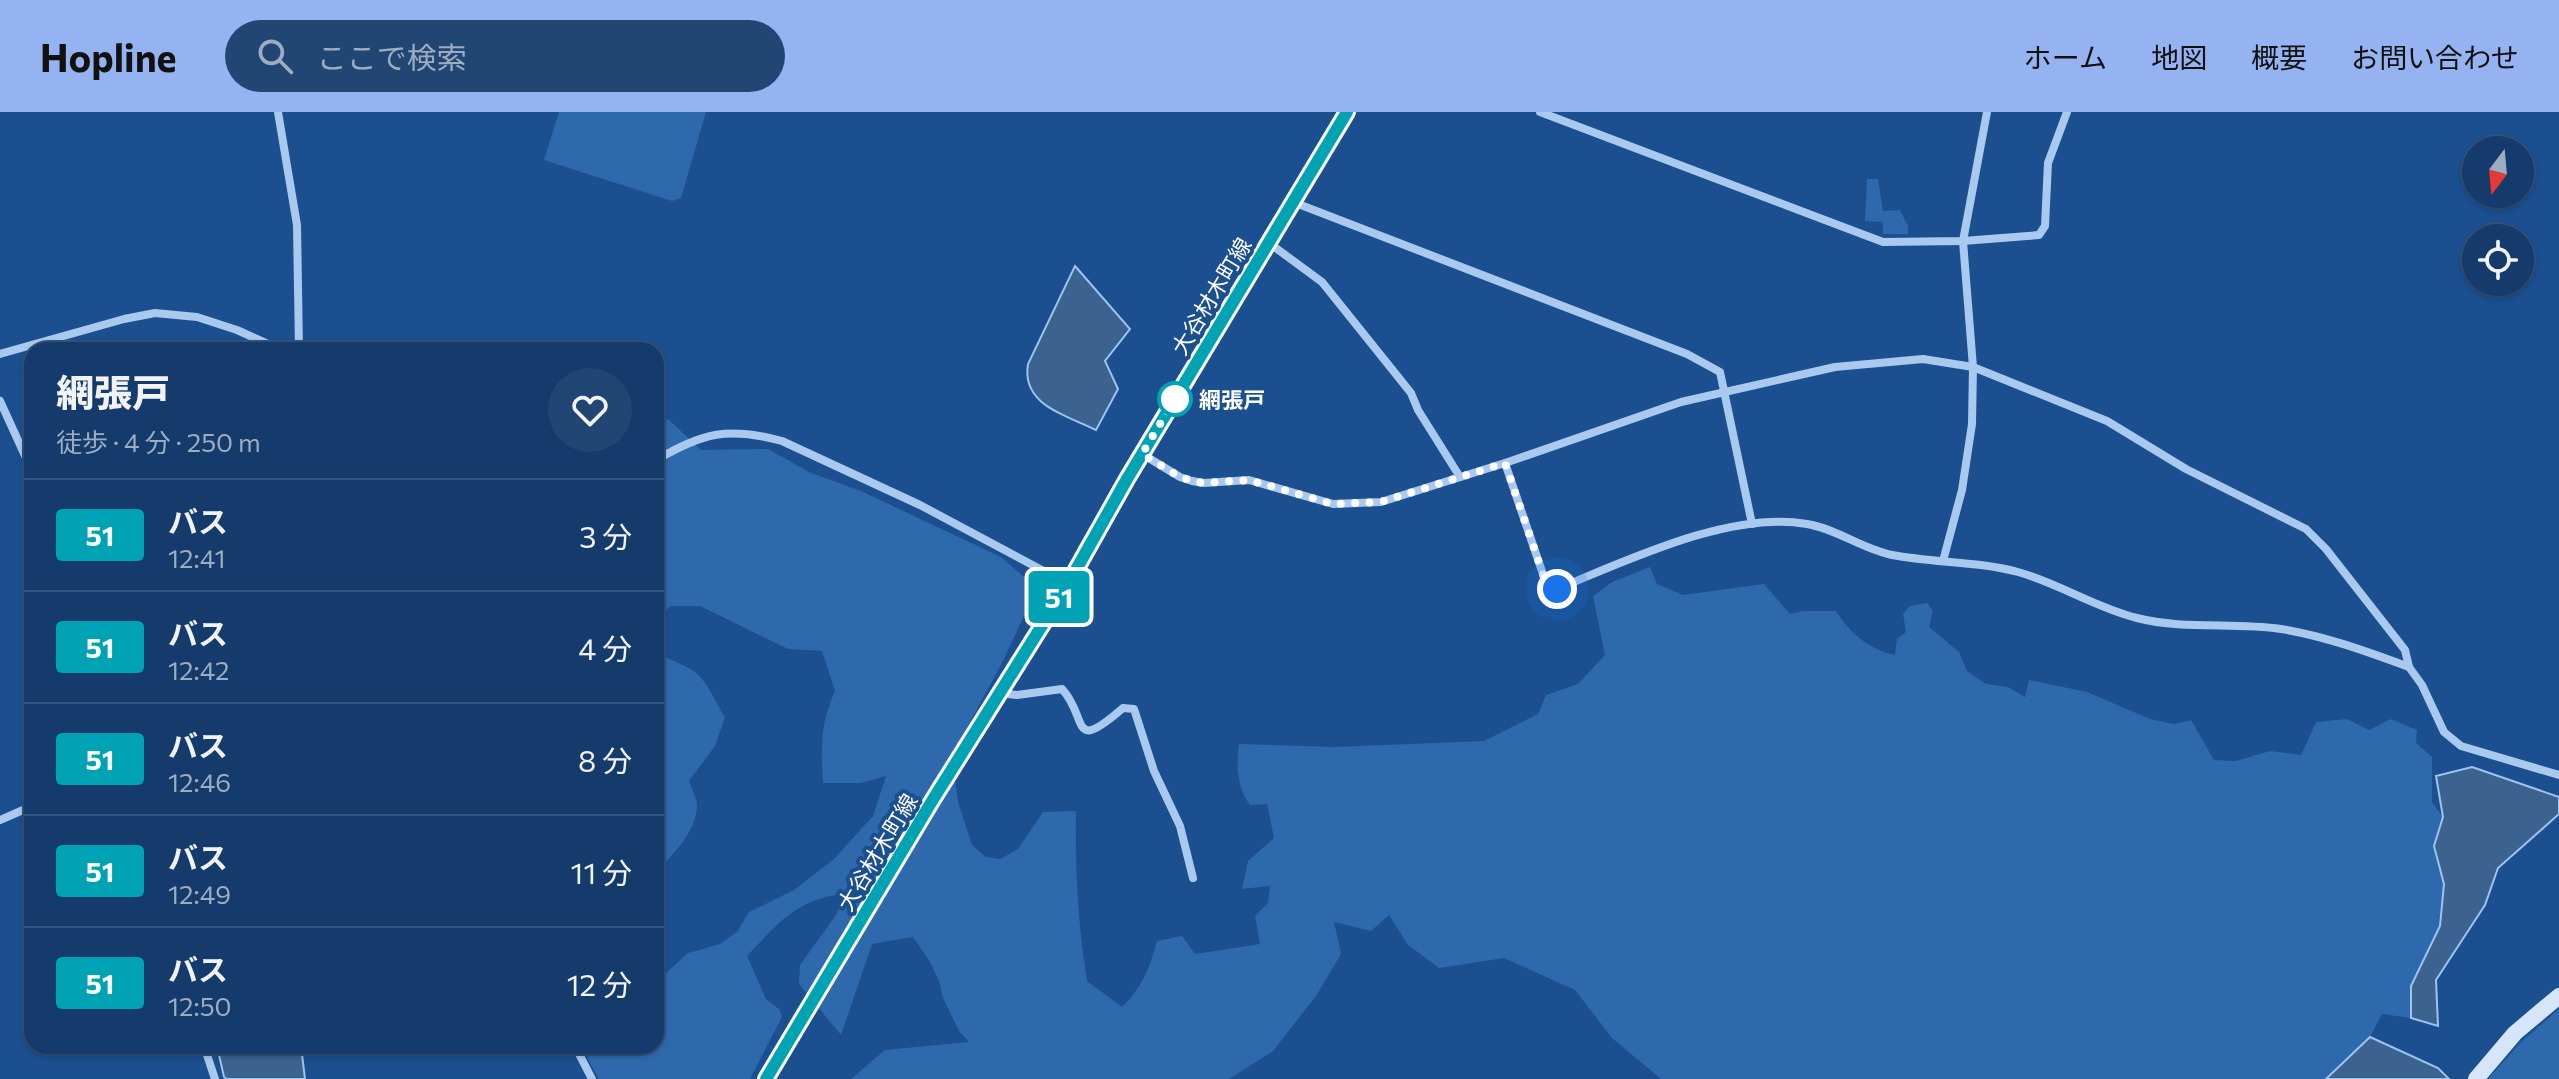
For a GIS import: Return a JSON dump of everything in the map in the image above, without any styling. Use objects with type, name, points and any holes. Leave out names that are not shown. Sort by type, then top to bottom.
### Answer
[{"type":"main road","name":"大谷材木町線","points":[[766,1079],[998,693],[1068,584],[1142,454],[1347,112]]},
{"type":"main road","points":[[2476,1079],[2515,1033],[2559,996]]},
{"type":"street","points":[[278,112],[297,225],[299,342]]},
{"type":"street","points":[[1540,112],[1883,242],[2034,238],[2045,226],[2048,163],[2067,112]]},
{"type":"street","points":[[1943,561],[1962,490],[1972,424],[1973,367],[1963,241],[1987,112]]},
{"type":"street","points":[[1293,202],[1687,354],[1720,372],[1752,524]]},
{"type":"street","points":[[1269,243],[1322,282],[1411,393],[1418,410],[1460,477]]},
{"type":"street","points":[[43,342],[155,313],[197,317],[263,342]]},
{"type":"street","points":[[0,354],[24,347]]},
{"type":"street","points":[[1142,454],[1192,481],[1262,482],[1333,504],[1381,502],[1681,402],[1723,391],[1835,367],[1876,363],[1923,359],[1973,367],[2107,421],[2186,469],[2306,529],[2326,549],[2405,650],[2409,667],[2451,740],[2461,746],[2559,775]]},
{"type":"street","points":[[0,401],[24,454]]},
{"type":"street","points":[[664,456],[706,435],[758,435],[782,441],[920,505],[1068,584]]},
{"type":"street","points":[[1505,463],[1546,583],[1557,589],[1654,550],[1711,533],[1752,524],[1805,523],[1885,553],[1993,566],[2021,573],[2133,617],[2167,625],[2281,629],[2343,643],[2409,667]]},
{"type":"street","points":[[998,693],[1017,695],[1062,689],[1070,698],[1078,723],[1092,731],[1123,708],[1134,709],[1154,771],[1180,826],[1193,878]]},
{"type":"street","points":[[0,820],[24,810]]},
{"type":"street","points":[[207,1054],[215,1079]]},
{"type":"street","points":[[579,1054],[592,1079]]},
{"type":"shaded area","points":[[559,112],[706,112],[681,198],[672,201],[544,160]]},
{"type":"shaded area","points":[[1867,179],[1878,179],[1883,211],[1900,210],[1908,226],[1908,234],[1883,234],[1883,222],[1865,221]]},
{"type":"shaded area","points":[[1075,266],[1130,329],[1105,361],[1118,389],[1096,430],[1048,407],[1031,390],[1028,378],[1028,364]]},
{"type":"shaded area","points":[[664,419],[668,419],[701,450],[768,449],[811,473],[861,491],[1001,557],[1037,588],[1003,661],[952,756],[958,802],[972,845],[986,857],[1000,859],[1018,849],[1043,812],[1076,811],[1078,896],[1087,981],[1122,1007],[1144,977],[1157,941],[1182,936],[1195,954],[1260,944],[1255,916],[1268,903],[1270,886],[1242,889],[1248,861],[1274,838],[1267,804],[1250,805],[1242,791],[1238,768],[1239,744],[1335,747],[1484,741],[1538,714],[1546,695],[1578,684],[1605,655],[1593,596],[1612,582],[1650,567],[1657,584],[1683,595],[1764,584],[1790,614],[1836,611],[1861,639],[1876,649],[1895,655],[1897,639],[1906,632],[1903,614],[1910,606],[1927,603],[1933,611],[1929,627],[1959,652],[1967,671],[1986,684],[2008,687],[2025,697],[2029,680],[2087,692],[2150,719],[2174,724],[2191,720],[2214,760],[2236,761],[2270,751],[2301,755],[2316,722],[2347,719],[2369,730],[2391,719],[2417,730],[2416,743],[2432,757],[2432,802],[2443,817],[2434,846],[2444,884],[2440,926],[2414,981],[2411,1018],[2382,1014],[2370,1037],[2326,1079],[1661,1079],[1612,1038],[1575,990],[1504,958],[1439,968],[1408,945],[1389,915],[1371,931],[1334,922],[1341,954],[1316,996],[1273,1051],[1229,1079],[851,1079],[885,1050],[969,1042],[959,1031],[930,962],[913,937],[872,944],[841,1035],[799,984],[800,965],[836,915],[841,901],[837,895],[797,909],[747,956],[766,999],[780,1010],[782,1017],[750,1079],[599,1079],[587,1058],[589,1054],[664,1054],[664,976],[667,972],[688,953],[720,944],[737,932],[749,912],[794,890],[834,859],[873,816],[886,776],[861,783],[823,783],[823,736],[835,691],[822,651],[788,649],[700,606],[670,606],[664,613]]},
{"type":"shaded area","points":[[664,657],[695,672],[708,687],[725,717],[715,746],[689,781],[697,802],[696,814],[680,845],[664,864]]},
{"type":"shaded area","points":[[2472,767],[2559,797],[2559,814],[2498,868],[2485,905],[2436,980],[2438,1026],[2411,1018],[2411,986],[2440,926],[2444,884],[2434,846],[2443,817],[2436,776]]},
{"type":"shaded area","points":[[2559,1009],[2559,1079],[2488,1079],[2522,1041]]},
{"type":"shaded area","points":[[2370,1037],[2438,1068],[2449,1079],[2326,1079]]},
{"type":"shaded area","points":[[219,1054],[302,1054],[305,1079],[224,1077]]},
{"type":"bus line","name":"51","points":[[766,1079],[932,801],[1068,584],[1127,479],[1347,112]]},
{"type":"place","name":"網張戸","points":[[1175,399]]},
{"type":"route","points":[[1175,399],[1142,454],[1192,481],[1249,480],[1333,504],[1364,504],[1381,502],[1505,463],[1546,583],[1557,589]]}]
